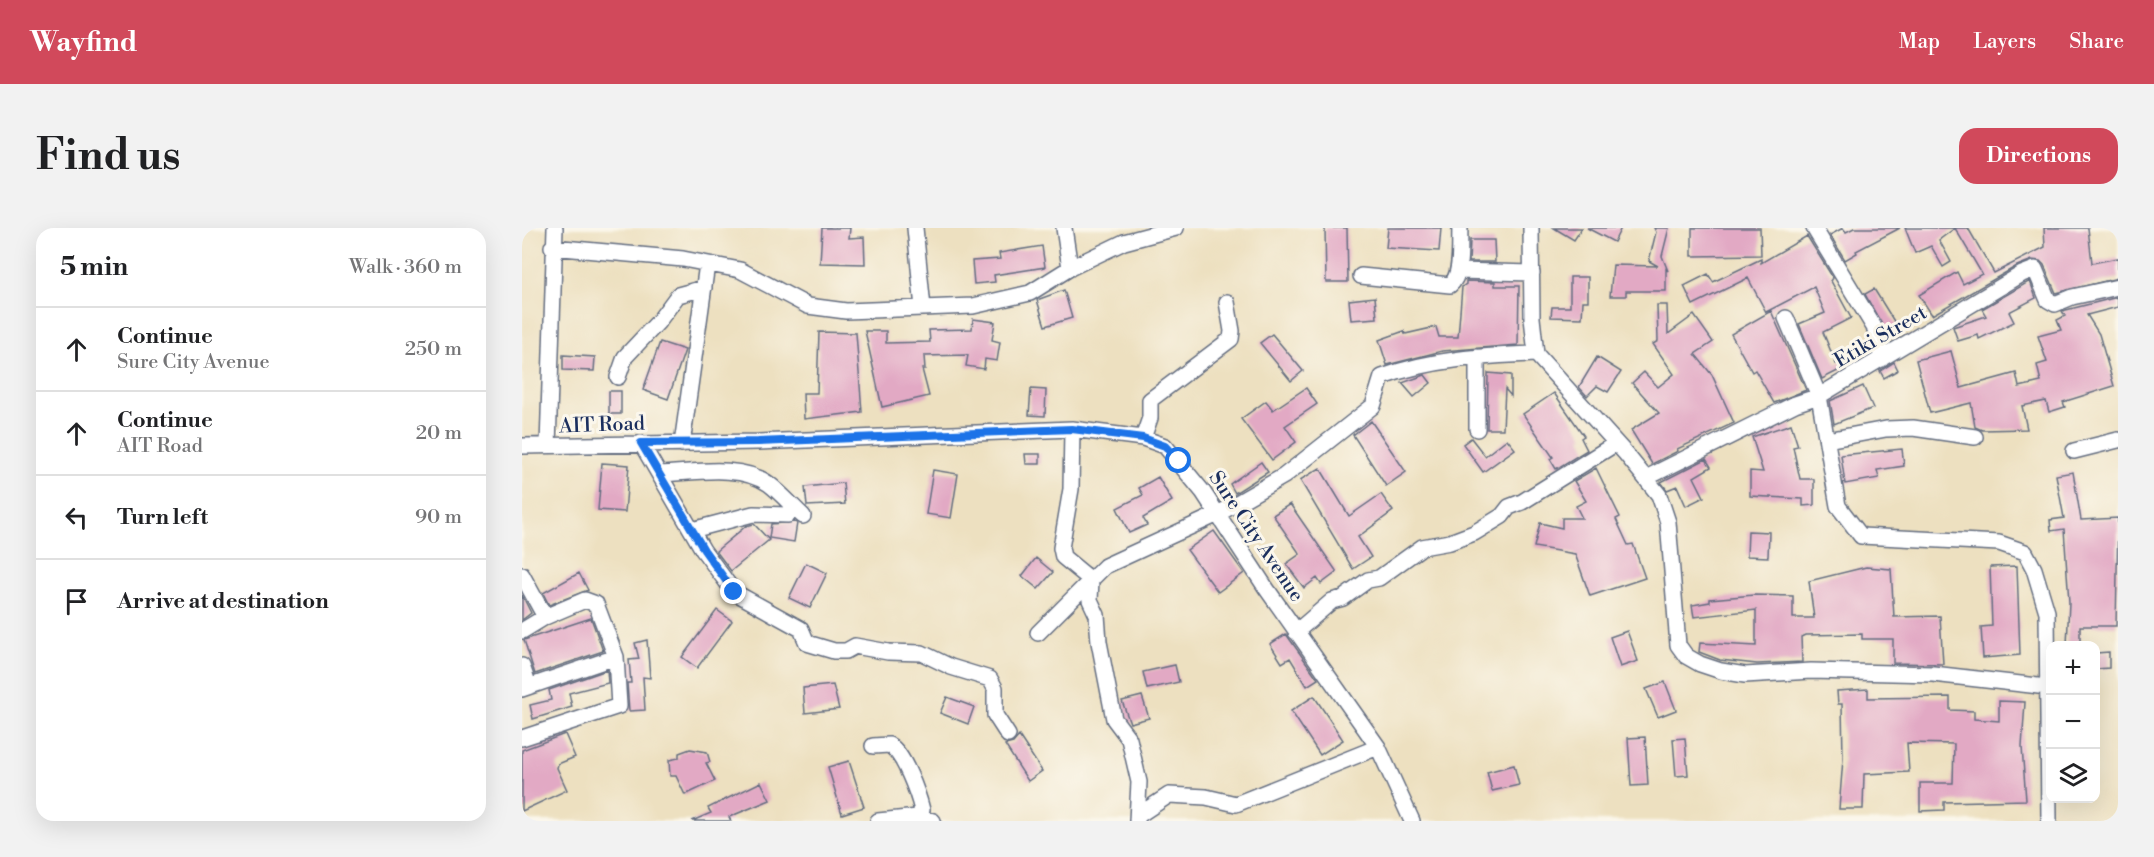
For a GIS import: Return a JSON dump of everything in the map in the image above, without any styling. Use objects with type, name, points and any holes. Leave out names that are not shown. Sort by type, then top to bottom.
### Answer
[{"type":"street","points":[[548,446],[552,247],[555,228]]},
{"type":"street","points":[[915,228],[923,308]]},
{"type":"street","points":[[1064,228],[1070,268]]},
{"type":"street","points":[[552,247],[683,259],[740,270],[808,306],[827,311],[973,306],[1030,293],[1070,268],[1124,242],[1176,228]]},
{"type":"street","points":[[1361,276],[1450,285],[1458,271],[1460,228]]},
{"type":"street","points":[[1531,228],[1532,318],[1536,354],[1646,477],[1659,495],[1668,522],[1678,645],[1686,656],[1720,671],[1745,675],[1811,671],[1912,673],[2046,687]]},
{"type":"street","points":[[1814,228],[1874,327],[1882,359]]},
{"type":"street","points":[[682,444],[707,264]]},
{"type":"street","name":"Etiki Street","points":[[1646,477],[1795,404],[1819,396],[2022,274],[2035,269],[2048,300],[2055,304],[2118,286]]},
{"type":"street","points":[[1458,271],[1532,273]]},
{"type":"street","points":[[618,377],[625,357],[658,322],[678,295],[704,288]]},
{"type":"street","points":[[1143,438],[1150,418],[1150,400],[1231,339],[1232,331],[1227,303]]},
{"type":"street","points":[[1786,318],[1819,396],[1838,506],[1861,536],[1999,543],[2025,552],[2034,569],[2047,612],[2047,641]]},
{"type":"street","points":[[1038,633],[1105,566],[1218,514],[1284,476],[1373,406],[1382,378],[1415,366],[1477,357],[1536,354]]},
{"type":"street","points":[[1477,357],[1478,429]]},
{"type":"street","points":[[1827,440],[1886,429],[1912,428],[1975,437]]},
{"type":"street","points":[[1072,429],[1071,489],[1061,548],[1063,557],[1091,579]]},
{"type":"street","name":"Sure City Avenue","points":[[682,444],[1072,429],[1143,438],[1165,446],[1191,475],[1296,632],[1378,747],[1412,821]]},
{"type":"street","points":[[2074,451],[2118,440]]},
{"type":"street","points":[[641,443],[693,530],[734,592],[801,629],[807,643],[834,651],[846,651],[855,646],[888,652],[922,652],[951,667],[990,679],[995,688],[995,715],[1008,735]]},
{"type":"street","name":"AIT Road","points":[[522,446],[682,444]]},
{"type":"street","points":[[1296,632],[1332,602],[1343,598],[1368,579],[1379,578],[1422,547],[1450,542],[1485,528],[1502,516],[1509,507],[1522,502],[1615,444]]},
{"type":"street","points":[[660,474],[727,471],[750,476],[768,484],[796,515],[753,514],[693,530]]},
{"type":"street","points":[[522,574],[545,617]]},
{"type":"street","points":[[1091,579],[1090,600],[1097,615],[1099,642],[1114,719],[1129,739],[1138,782],[1138,818]]},
{"type":"street","points":[[522,631],[545,617],[585,600],[596,604],[616,657],[619,706],[522,738]]},
{"type":"street","points":[[522,666],[525,687],[616,657]]},
{"type":"street","points":[[2048,695],[2049,821]]},
{"type":"street","points":[[873,746],[889,745],[899,754],[918,792],[925,819],[878,821]]},
{"type":"street","points":[[1138,818],[1169,795],[1206,797],[1236,804],[1378,747]]},
{"type":"building","points":[[822,228],[850,228],[849,238],[864,237],[865,264],[820,263]]},
{"type":"building","points":[[1325,228],[1347,228],[1348,282],[1326,282]]},
{"type":"building","points":[[1388,228],[1441,228],[1439,251],[1386,248]]},
{"type":"building","points":[[1554,228],[1582,228],[1574,240]]},
{"type":"building","points":[[1587,228],[1621,228],[1614,242]]},
{"type":"building","points":[[1654,228],[1669,228],[1662,256],[1668,271],[1666,269],[1666,291],[1626,291],[1626,296],[1610,296],[1613,265],[1658,266],[1649,261],[1656,232]]},
{"type":"building","points":[[1692,228],[1760,228],[1761,255],[1692,256]]},
{"type":"building","points":[[1843,228],[1846,232],[1854,228],[1900,228],[1856,251],[1857,253],[1845,260],[1830,235]]},
{"type":"building","points":[[1905,228],[1955,228],[1939,240],[1951,262],[1943,267],[1931,246],[1915,253]]},
{"type":"building","points":[[1955,228],[1968,228],[1994,273],[2045,247],[2044,228],[2088,228],[2092,263],[2118,258],[2118,278],[2056,293],[2044,265],[2040,261],[2032,260],[2017,266],[1932,315],[1919,295],[1957,272],[1963,284],[1982,274]]},
{"type":"building","points":[[1807,236],[1833,278],[1831,281],[1851,318],[1823,332],[1836,364],[1869,346],[1871,354],[1822,379],[1799,324],[1825,313],[1814,287],[1766,312],[1748,278],[1693,305],[1684,286],[1708,274],[1713,282],[1761,259],[1761,263]]},
{"type":"building","points":[[1470,240],[1494,240],[1495,262],[1469,262]]},
{"type":"building","points":[[1042,246],[1045,267],[994,275],[995,282],[974,284],[972,261],[1000,259],[999,253]]},
{"type":"building","points":[[1570,277],[1588,277],[1588,301],[1583,301],[1582,318],[1551,317],[1552,307],[1570,307]]},
{"type":"building","points":[[1466,281],[1495,282],[1495,286],[1519,286],[1518,345],[1442,351],[1387,365],[1379,340],[1404,331],[1405,334],[1436,327],[1439,337],[1458,337],[1462,287]]},
{"type":"building","points":[[2030,281],[2036,298],[2009,312],[2014,322],[1979,339],[1978,335],[1958,341],[1953,327],[1986,316],[1982,309]]},
{"type":"building","points":[[1874,289],[1900,331],[1888,337],[1865,294]]},
{"type":"building","points":[[1064,290],[1072,318],[1045,326],[1037,300]]},
{"type":"building","points":[[1375,297],[1377,318],[1351,320],[1349,300]]},
{"type":"building","points":[[2118,297],[2118,307],[2087,315],[2099,334],[2114,386],[2063,402],[2065,407],[2049,412],[2046,401],[2022,406],[2027,429],[1982,430],[1975,427],[1971,403],[1930,413],[1916,360],[1951,351],[1961,388],[2016,373],[2019,387],[2041,382],[2037,365],[2047,362],[2038,336],[2061,330],[2057,320],[2065,316],[2062,311]]},
{"type":"building","points":[[1657,305],[1667,305],[1668,334],[1694,315],[1713,342],[1695,354],[1712,375],[1734,423],[1677,449],[1678,451],[1652,464],[1631,430],[1659,413],[1632,383],[1644,372],[1658,387],[1674,374],[1653,344],[1658,341]]},
{"type":"building","points":[[1771,311],[1806,390],[1774,403],[1755,370],[1752,372],[1731,334]]},
{"type":"building","points":[[973,319],[995,322],[992,340],[1000,342],[997,361],[985,359],[984,369],[966,366],[968,355],[924,356],[925,369],[922,369],[929,396],[882,407],[865,331],[886,331],[886,343],[930,342],[929,330],[972,329]]},
{"type":"building","points":[[819,332],[856,333],[862,412],[804,419],[803,393],[817,393]]},
{"type":"building","points":[[1272,334],[1303,371],[1291,381],[1260,343]]},
{"type":"building","points":[[660,342],[685,350],[668,399],[643,390]]},
{"type":"building","points":[[563,355],[595,357],[594,371],[563,370]]},
{"type":"building","points":[[1597,357],[1621,372],[1608,392],[1597,386],[1587,396],[1579,387]]},
{"type":"building","points":[[1894,362],[1898,370],[1884,378],[1880,371]]},
{"type":"building","points":[[1488,373],[1511,375],[1511,396],[1505,389],[1503,429],[1487,429]]},
{"type":"building","points":[[1425,375],[1431,383],[1414,397],[1402,383]]},
{"type":"building","points":[[1863,386],[1873,408],[1834,424],[1830,401]]},
{"type":"building","points":[[1306,388],[1317,404],[1285,426],[1296,442],[1272,460],[1241,419],[1266,401],[1273,410]]},
{"type":"building","points":[[1031,389],[1046,390],[1045,416],[1029,415]]},
{"type":"building","points":[[609,391],[621,391],[621,414],[609,414]]},
{"type":"building","points":[[1554,393],[1584,436],[1581,438],[1587,450],[1556,469],[1550,459],[1553,457],[1523,414]]},
{"type":"building","points":[[1371,421],[1406,472],[1386,486],[1353,435]]},
{"type":"building","points":[[1791,424],[1798,446],[1793,447],[1800,479],[1814,479],[1814,505],[1803,506],[1803,499],[1750,496],[1750,471],[1763,472],[1752,437]]},
{"type":"building","points":[[1471,438],[1485,456],[1507,439],[1515,449],[1483,472],[1463,444]]},
{"type":"building","points":[[1902,449],[1904,466],[1877,470],[1879,478],[1845,484],[1841,455]]},
{"type":"building","points":[[1025,454],[1040,454],[1040,464],[1026,464]]},
{"type":"building","points":[[1706,459],[1711,467],[1694,477],[1704,497],[1686,506],[1677,486],[1667,490],[1661,482]]},
{"type":"building","points":[[1261,462],[1268,472],[1235,493],[1230,484]]},
{"type":"building","points":[[602,463],[629,465],[625,512],[598,510]]},
{"type":"building","points":[[1320,468],[1349,516],[1381,494],[1393,511],[1358,537],[1371,557],[1353,569],[1300,480]]},
{"type":"building","points":[[1596,468],[1620,517],[1616,519],[1628,545],[1633,544],[1645,578],[1590,596],[1575,554],[1534,547],[1540,523],[1562,528],[1562,518],[1582,518],[1576,506],[1586,501],[1574,481]]},
{"type":"building","points":[[933,470],[958,474],[951,518],[926,514]]},
{"type":"building","points":[[2073,472],[2081,520],[2118,518],[2116,626],[2080,626],[2080,641],[2067,641],[2069,602],[2064,529],[2051,531],[2050,520],[2064,518],[2056,475]]},
{"type":"building","points":[[1158,477],[1172,501],[1143,518],[1147,525],[1129,533],[1117,508],[1143,495],[1139,488]]},
{"type":"building","points":[[843,483],[845,504],[807,506],[805,487]]},
{"type":"building","points":[[1290,504],[1337,572],[1321,584],[1317,578],[1304,588],[1286,564],[1300,554],[1273,515]]},
{"type":"building","points":[[797,523],[794,542],[769,538],[771,524]]},
{"type":"building","points":[[754,524],[769,540],[731,571],[716,551],[746,526]]},
{"type":"building","points":[[1214,531],[1244,573],[1218,592],[1187,550]]},
{"type":"building","points":[[1748,531],[1769,532],[1768,557],[1747,556]]},
{"type":"building","points":[[1036,558],[1053,572],[1038,589],[1022,576]]},
{"type":"building","points":[[806,563],[827,573],[810,608],[789,598]]},
{"type":"building","points":[[2017,566],[2020,655],[1983,658],[1981,627],[1992,626],[1990,567]]},
{"type":"building","points":[[1866,567],[1891,569],[1894,617],[1940,616],[1943,664],[1893,663],[1893,639],[1862,639],[1862,634],[1805,635],[1801,637],[1802,662],[1757,664],[1720,660],[1699,652],[1700,643],[1756,646],[1756,610],[1694,617],[1692,605],[1710,602],[1710,599],[1754,595],[1793,596],[1793,618],[1814,618],[1809,581]]},
{"type":"building","points":[[579,573],[588,590],[549,605],[543,593]]},
{"type":"building","points":[[522,595],[531,613],[522,620]]},
{"type":"building","points":[[717,610],[732,621],[697,668],[682,657]]},
{"type":"building","points":[[591,618],[603,651],[535,674],[524,640]]},
{"type":"building","points":[[1627,631],[1638,661],[1620,667],[1610,637]]},
{"type":"building","points":[[1286,634],[1318,679],[1307,686],[1290,658],[1282,663],[1270,644]]},
{"type":"building","points":[[647,640],[650,678],[643,677],[645,710],[629,711],[627,683],[631,683],[629,660],[639,659],[635,643]]},
{"type":"building","points":[[2109,652],[2109,668],[2100,669],[2100,653]]},
{"type":"building","points":[[1175,665],[1179,682],[1147,689],[1143,672]]},
{"type":"building","points":[[607,670],[608,683],[569,693],[572,707],[533,719],[530,705],[551,700],[549,690]]},
{"type":"building","points":[[1665,682],[1676,710],[1658,717],[1646,689]]},
{"type":"building","points":[[833,685],[839,709],[805,713],[803,688]]},
{"type":"building","points":[[1868,689],[1868,698],[1950,697],[1950,710],[1974,711],[1974,719],[1999,721],[1999,701],[2025,702],[2022,747],[2026,800],[1944,802],[1944,810],[1920,811],[1920,783],[1953,783],[1954,744],[1907,743],[1909,772],[1864,774],[1863,809],[1839,809],[1843,759],[1842,704],[1838,704],[1837,691]]},
{"type":"building","points":[[1142,696],[1149,718],[1130,723],[1122,701]]},
{"type":"building","points":[[1314,696],[1343,740],[1320,755],[1291,711]]},
{"type":"building","points":[[947,697],[974,707],[968,724],[940,713]]},
{"type":"building","points":[[565,734],[575,757],[558,764],[557,768],[567,790],[522,811],[522,750]]},
{"type":"building","points":[[1019,736],[1042,771],[1028,781],[1005,745],[1013,743]]},
{"type":"building","points":[[1645,737],[1648,785],[1631,786],[1628,738]]},
{"type":"building","points":[[1685,738],[1688,775],[1676,776],[1673,739]]},
{"type":"building","points":[[690,749],[707,752],[710,762],[706,763],[715,781],[685,795],[676,776],[670,776],[669,760],[679,758],[679,753]]},
{"type":"building","points":[[849,761],[864,807],[842,814],[828,767]]},
{"type":"building","points":[[1514,765],[1519,785],[1492,791],[1487,772]]},
{"type":"building","points":[[761,782],[770,800],[729,817],[731,821],[692,821],[711,813],[708,808]]},
{"type":"route","points":[[734,592],[704,550],[641,443],[758,442],[1072,429],[1143,438],[1165,446],[1179,461]]}]
